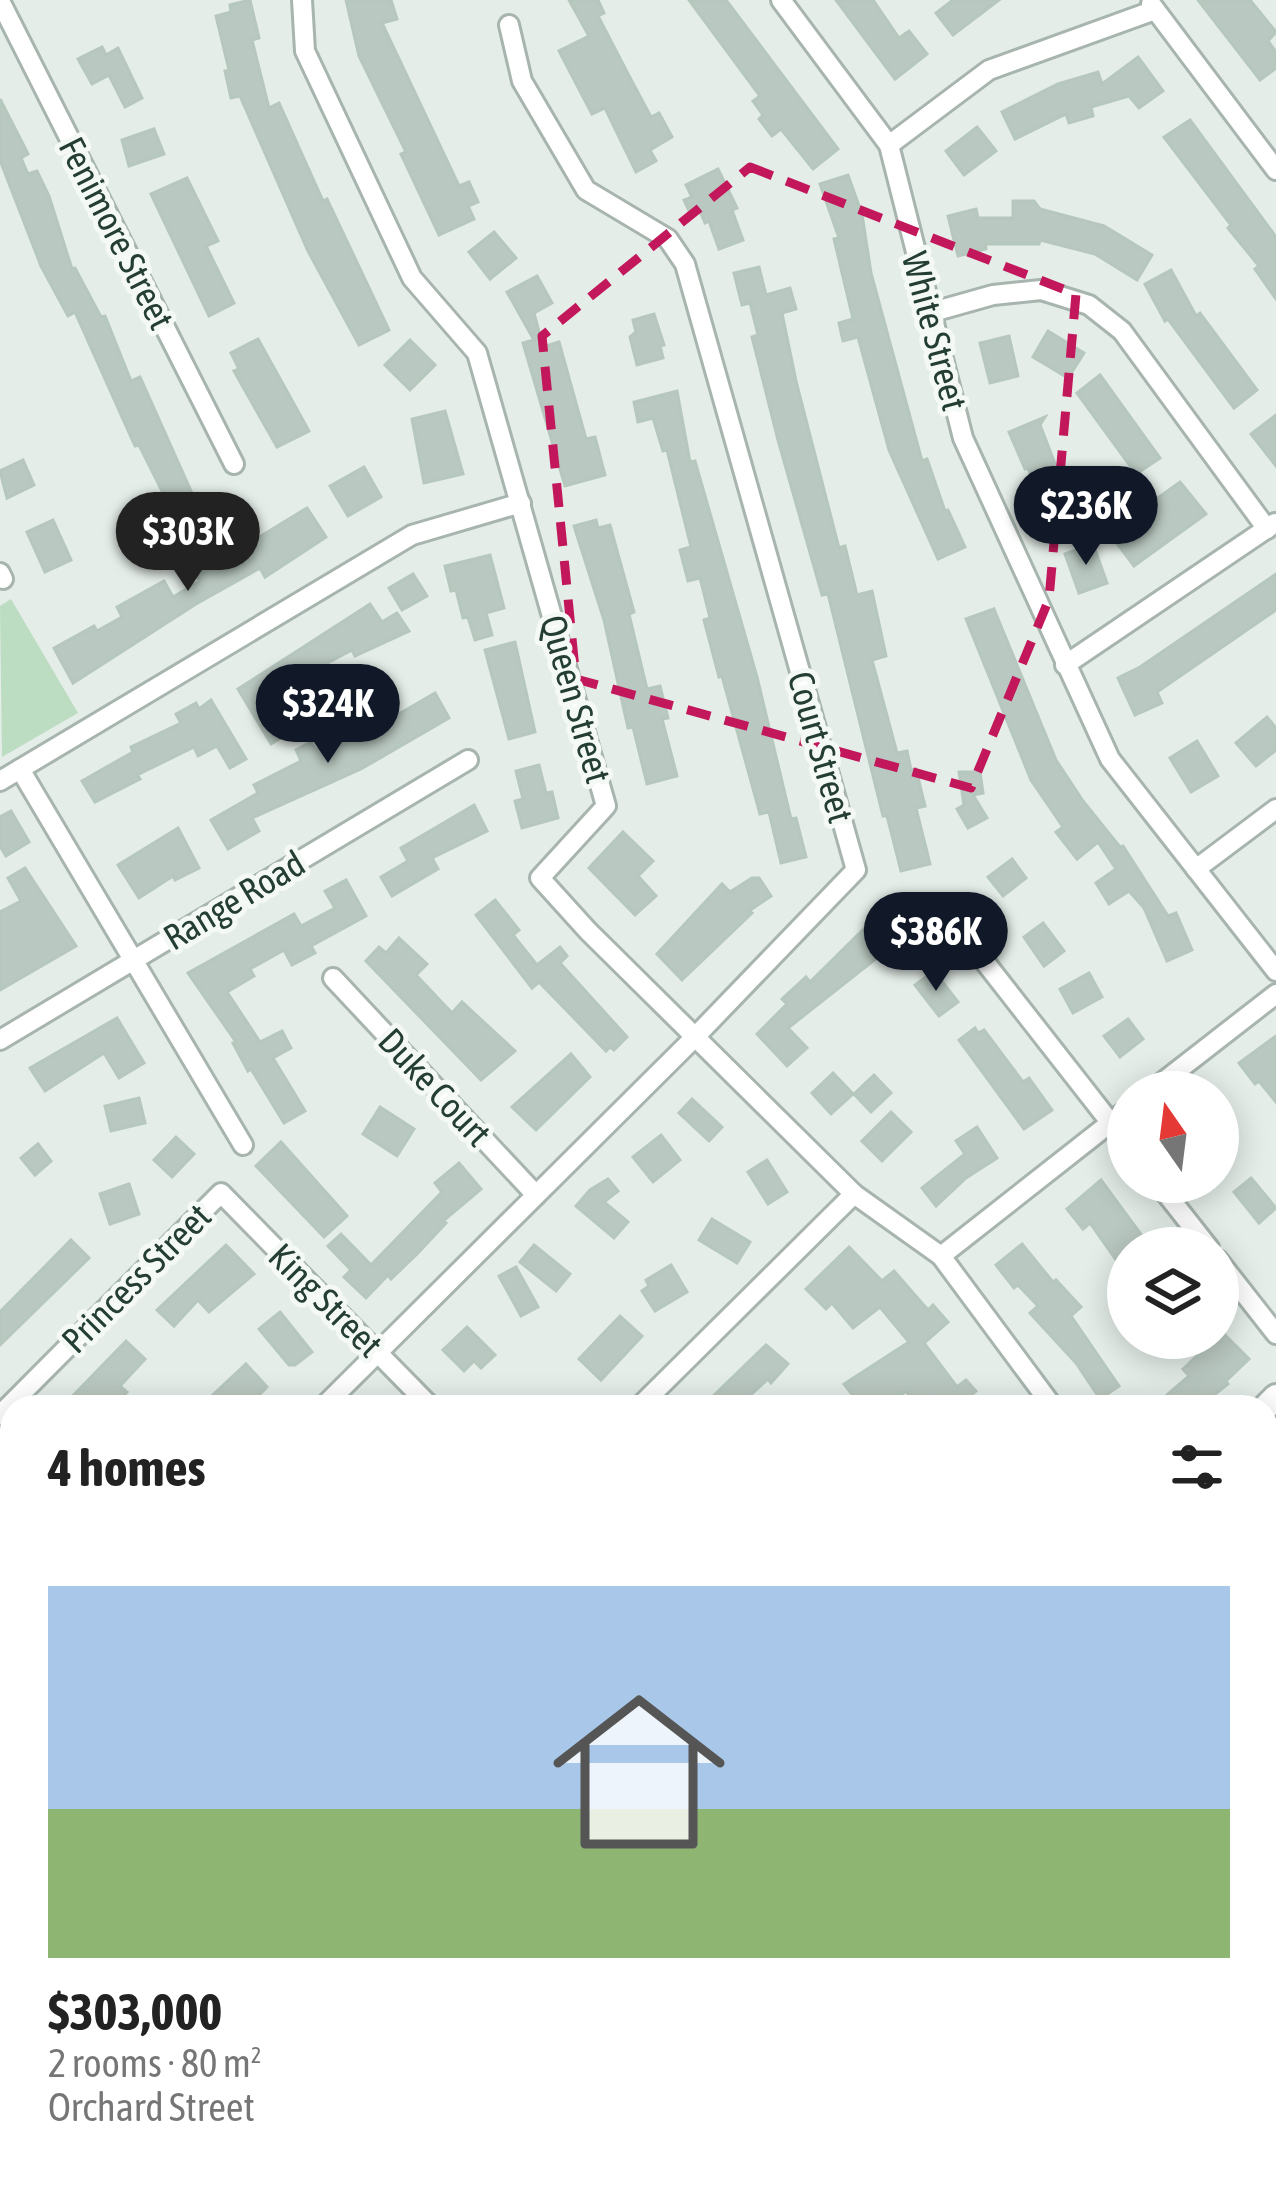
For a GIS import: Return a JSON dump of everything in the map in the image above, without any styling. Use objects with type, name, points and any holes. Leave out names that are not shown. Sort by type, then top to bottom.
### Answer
[{"type":"street","name":"Queen Street","points":[[302,0],[305,51],[412,278],[477,353],[606,806],[540,878],[854,1194],[940,1256],[1044,1395]]},
{"type":"street","name":"White Street","points":[[781,0],[889,145],[963,438],[1110,759],[1276,971]]},
{"type":"street","name":"Fenimore Street","points":[[0,1],[234,464]]},
{"type":"street","points":[[889,145],[989,70],[1152,5],[1276,170]]},
{"type":"street","name":"Court Street","points":[[334,1395],[856,870],[685,264],[668,239],[586,190],[522,81],[509,25]]},
{"type":"street","points":[[929,313],[993,295],[1041,290],[1089,305],[1121,331],[1272,526],[1065,665]]},
{"type":"street","points":[[0,781],[412,536],[521,503]]},
{"type":"street","name":"Range Road","points":[[0,1040],[468,760]]},
{"type":"street","points":[[20,769],[243,1145]]},
{"type":"street","points":[[1196,869],[1276,809]]},
{"type":"street","points":[[945,911],[1107,1118]]},
{"type":"street","name":"Duke Court","points":[[333,979],[536,1195]]},
{"type":"street","points":[[1177,1071],[1276,994]]},
{"type":"street","points":[[940,1256],[1107,1126]]},
{"type":"street","name":"King Street","points":[[221,1193],[419,1395]]},
{"type":"street","name":"Princess Street","points":[[20,1395],[221,1193]]},
{"type":"street","points":[[651,1395],[854,1194]]},
{"type":"street","points":[[1173,1203],[1192,1227]]},
{"type":"street","points":[[1239,1287],[1276,1334]]},
{"type":"highlighted area","points":[[750,167],[1076,294],[1049,599],[971,788],[576,679],[542,336]]},
{"type":"green space","points":[[11,599],[78,713],[2,757],[0,606]]},
{"type":"building","points":[[250,0],[259,38],[252,40],[269,108],[279,103],[389,330],[359,345],[308,251],[240,96],[231,98],[216,16],[231,12],[230,5]]},
{"type":"building","points":[[346,0],[391,0],[397,19],[382,23],[459,186],[469,182],[478,202],[468,206],[474,219],[439,235],[401,154],[406,152],[359,56]]},
{"type":"building","points":[[569,0],[598,0],[604,13],[598,16],[651,117],[659,113],[672,137],[650,150],[656,161],[636,172],[605,108],[592,114],[559,51],[589,36]]},
{"type":"building","points":[[689,0],[726,0],[838,149],[813,169],[781,129],[772,136],[753,101],[760,96]]},
{"type":"building","points":[[836,0],[873,0],[899,38],[909,31],[927,54],[895,79]]},
{"type":"building","points":[[953,0],[999,0],[953,35],[936,13]]},
{"type":"building","points":[[1198,0],[1250,0],[1276,32],[1268,41],[1276,52],[1276,68],[1260,80]]},
{"type":"building","points":[[102,47],[106,55],[118,48],[142,98],[125,107],[109,75],[92,84],[78,59]]},
{"type":"building","points":[[1138,57],[1163,91],[1139,108],[1129,96],[1091,107],[1093,116],[1069,123],[1066,114],[1015,139],[1002,112],[1058,84],[1098,72],[1102,84]]},
{"type":"building","points":[[0,99],[28,154],[21,158],[28,174],[37,171],[49,196],[72,269],[101,317],[105,316],[131,381],[140,377],[195,500],[172,511],[139,445],[135,446],[75,312],[68,316],[41,266],[0,160]]},
{"type":"building","points":[[1190,120],[1276,237],[1276,299],[1255,269],[1259,266],[1228,228],[1231,225],[1164,137]]},
{"type":"building","points":[[977,127],[996,151],[964,175],[946,151]]},
{"type":"building","points":[[154,129],[164,154],[129,166],[122,140]]},
{"type":"building","points":[[718,169],[737,208],[732,210],[743,240],[719,249],[709,221],[705,223],[700,211],[691,215],[684,200],[692,197],[686,185]]},
{"type":"building","points":[[848,175],[862,214],[871,273],[922,461],[927,459],[945,511],[965,547],[938,559],[889,450],[858,337],[843,341],[839,323],[853,319],[834,239],[839,238],[820,184]]},
{"type":"building","points":[[187,178],[218,241],[206,246],[234,303],[209,316],[151,194]]},
{"type":"building","points":[[1013,201],[1034,201],[1040,209],[1104,226],[1152,255],[1137,280],[1095,254],[1040,240],[1039,244],[985,244],[986,249],[958,256],[948,216],[976,209],[978,218],[1013,218]]},
{"type":"building","points":[[494,232],[516,258],[490,279],[469,252]]},
{"type":"building","points":[[759,267],[766,295],[790,288],[796,309],[782,313],[796,381],[839,548],[845,546],[857,595],[872,591],[886,656],[872,660],[897,753],[907,751],[911,770],[916,769],[925,806],[916,808],[930,864],[901,871],[887,816],[883,816],[828,594],[822,595],[778,440],[752,337],[758,335],[750,303],[742,305],[734,273]]},
{"type":"building","points":[[1171,270],[1196,316],[1200,313],[1257,390],[1234,408],[1165,321],[1145,284]]},
{"type":"building","points":[[537,276],[552,303],[534,313],[543,347],[559,342],[586,439],[595,437],[605,475],[565,486],[523,343],[534,340],[507,292]]},
{"type":"building","points":[[654,314],[663,358],[637,365],[630,337],[636,332],[633,320]]},
{"type":"building","points":[[1048,331],[1084,353],[1068,378],[1033,357]]},
{"type":"building","points":[[1009,336],[1018,376],[990,383],[980,343]]},
{"type":"building","points":[[258,339],[309,431],[277,447],[234,371],[239,369],[231,353]]},
{"type":"building","points":[[410,340],[435,365],[410,390],[385,365]]},
{"type":"building","points":[[1100,375],[1160,458],[1136,474],[1077,393]]},
{"type":"building","points":[[677,391],[690,462],[695,461],[757,677],[791,819],[796,818],[806,857],[781,863],[769,812],[760,814],[704,620],[710,618],[700,578],[688,581],[680,550],[691,547],[667,450],[663,451],[653,418],[638,422],[634,402]]},
{"type":"building","points":[[445,411],[463,474],[424,483],[412,419]]},
{"type":"building","points":[[1276,415],[1276,466],[1251,434]]},
{"type":"building","points":[[1045,417],[1040,425],[1075,515],[1049,524],[1009,432]]},
{"type":"building","points":[[23,460],[34,485],[7,498],[0,471]]},
{"type":"building","points":[[364,467],[381,497],[348,516],[330,486]]},
{"type":"building","points":[[1180,482],[1206,514],[1134,566],[1116,542],[1136,526],[1130,518]]},
{"type":"building","points":[[307,508],[326,537],[265,577],[260,568],[196,604],[73,683],[54,648],[122,617],[117,607],[164,581],[173,597],[200,581],[196,575],[211,566],[205,554],[224,544],[230,555]]},
{"type":"building","points":[[53,520],[71,560],[45,572],[27,532]]},
{"type":"building","points":[[596,520],[598,528],[610,525],[634,612],[629,614],[647,689],[660,686],[668,718],[662,719],[677,776],[647,784],[574,526]]},
{"type":"building","points":[[1093,544],[1107,583],[1079,593],[1065,554]]},
{"type":"building","points":[[490,555],[504,608],[486,613],[492,635],[475,640],[456,590],[451,591],[445,566]]},
{"type":"building","points":[[413,574],[427,596],[402,610],[389,588]]},
{"type":"building","points":[[1276,574],[1276,610],[1157,692],[1162,703],[1135,715],[1118,678]]},
{"type":"building","points":[[370,604],[382,622],[397,613],[409,631],[355,656],[352,650],[297,679],[278,695],[298,727],[271,744],[238,689]]},
{"type":"building","points":[[994,609],[1056,760],[1083,801],[1123,846],[1168,916],[1176,913],[1192,950],[1167,961],[1144,908],[1129,891],[1109,904],[1096,883],[1116,869],[1098,842],[1077,859],[1056,832],[1063,827],[1031,780],[966,619]]},
{"type":"building","points":[[515,642],[535,732],[509,739],[485,650]]},
{"type":"building","points":[[435,693],[449,718],[361,769],[252,818],[259,831],[228,849],[211,820],[258,793],[254,785],[301,761],[296,750],[311,742],[316,750],[362,723],[368,732]]},
{"type":"building","points":[[211,700],[246,759],[230,768],[217,746],[198,756],[194,747],[95,802],[82,781],[133,752],[131,747],[181,723],[176,714],[196,703],[199,709]]},
{"type":"building","points":[[1267,717],[1276,728],[1276,750],[1256,766],[1236,743]]},
{"type":"building","points":[[1197,741],[1218,776],[1191,792],[1170,758]]},
{"type":"building","points":[[539,765],[558,818],[522,828],[515,801],[523,799],[516,771]]},
{"type":"building","points":[[959,772],[980,772],[983,793],[973,795],[987,818],[968,828],[957,809],[964,805]]},
{"type":"building","points":[[474,805],[487,831],[432,858],[438,869],[392,896],[381,877],[408,861],[401,848]]},
{"type":"building","points":[[11,811],[29,842],[6,856],[0,846],[0,817]]},
{"type":"building","points":[[178,828],[199,868],[175,880],[173,876],[139,898],[118,865]]},
{"type":"building","points":[[623,832],[653,861],[638,876],[656,896],[635,915],[589,868]]},
{"type":"building","points":[[1012,859],[1026,878],[1003,896],[988,877]]},
{"type":"building","points":[[25,868],[76,946],[0,990],[0,912],[21,901],[8,878]]},
{"type":"building","points":[[759,878],[771,896],[749,911],[752,913],[682,980],[657,954],[722,884],[730,892]]},
{"type":"building","points":[[346,880],[366,916],[311,946],[315,953],[292,965],[284,950],[250,969],[254,976],[227,992],[260,1042],[282,1031],[291,1048],[273,1058],[305,1111],[284,1123],[188,973],[294,914],[301,926],[335,908],[325,891]]},
{"type":"building","points":[[495,900],[519,930],[513,935],[537,965],[560,947],[567,956],[560,963],[627,1037],[614,1050],[606,1051],[539,982],[532,988],[476,915]]},
{"type":"building","points":[[888,905],[909,924],[882,954],[788,1028],[807,1048],[787,1066],[757,1034],[787,1004],[782,999],[806,977],[810,982]]},
{"type":"building","points":[[1043,923],[1064,951],[1044,966],[1024,937]]},
{"type":"building","points":[[399,938],[427,964],[416,975],[452,1013],[462,1002],[515,1051],[481,1080],[366,961],[379,947],[386,953]]},
{"type":"building","points":[[934,971],[958,1002],[939,1016],[915,985]]},
{"type":"building","points":[[1089,973],[1102,997],[1073,1013],[1060,989]]},
{"type":"building","points":[[117,1018],[144,1063],[119,1078],[104,1053],[45,1091],[30,1068]]},
{"type":"building","points":[[1128,1019],[1143,1039],[1120,1057],[1104,1036]]},
{"type":"building","points":[[975,1028],[978,1033],[984,1030],[1023,1082],[1029,1078],[1052,1110],[1024,1129],[959,1040]]},
{"type":"building","points":[[1276,1036],[1276,1102],[1239,1063]]},
{"type":"building","points":[[571,1054],[590,1077],[536,1130],[512,1107]]},
{"type":"building","points":[[833,1073],[853,1094],[831,1114],[812,1093]]},
{"type":"building","points":[[874,1075],[891,1093],[871,1112],[854,1094]]},
{"type":"building","points":[[139,1098],[145,1123],[111,1131],[105,1106]]},
{"type":"building","points":[[692,1099],[722,1127],[709,1141],[679,1113]]},
{"type":"building","points":[[380,1107],[414,1129],[397,1156],[363,1134]]},
{"type":"building","points":[[891,1112],[911,1132],[882,1161],[862,1141]]},
{"type":"building","points":[[977,1127],[997,1158],[936,1206],[922,1188],[965,1154],[956,1141]]},
{"type":"building","points":[[661,1135],[680,1160],[653,1182],[633,1157]]},
{"type":"building","points":[[176,1137],[194,1154],[172,1177],[154,1160]]},
{"type":"building","points":[[281,1142],[347,1216],[324,1237],[256,1166]]},
{"type":"building","points":[[38,1144],[51,1161],[35,1175],[21,1158]]},
{"type":"building","points":[[767,1160],[787,1192],[768,1204],[748,1172]]},
{"type":"building","points":[[459,1163],[481,1189],[366,1298],[344,1277],[351,1270],[328,1246],[341,1234],[371,1265],[442,1192],[435,1183]]},
{"type":"building","points":[[1251,1178],[1276,1208],[1259,1223],[1239,1198],[1239,1188]]},
{"type":"building","points":[[608,1179],[618,1191],[604,1202],[628,1222],[614,1238],[576,1206]]},
{"type":"building","points":[[1101,1180],[1107,1188],[1107,1203],[1118,1203],[1136,1227],[1107,1227],[1107,1247],[1090,1223],[1083,1229],[1067,1209]]},
{"type":"building","points":[[129,1184],[139,1214],[110,1224],[100,1194]]},
{"type":"building","points":[[712,1219],[750,1242],[737,1263],[699,1240]]},
{"type":"building","points":[[71,1240],[89,1258],[0,1345],[0,1312]]},
{"type":"building","points":[[1022,1244],[1081,1307],[1071,1316],[1119,1386],[1097,1395],[1076,1363],[1030,1313],[1038,1306],[1018,1285],[1014,1288],[996,1265]]},
{"type":"building","points":[[226,1245],[254,1274],[209,1312],[198,1300],[174,1326],[157,1310]]},
{"type":"building","points":[[534,1245],[570,1274],[556,1291],[520,1262]]},
{"type":"building","points":[[849,1247],[882,1281],[894,1271],[928,1310],[933,1305],[948,1322],[924,1343],[957,1387],[966,1380],[976,1391],[971,1395],[909,1395],[906,1391],[853,1395],[844,1384],[909,1342],[880,1307],[853,1328],[832,1303],[826,1309],[806,1289]]},
{"type":"building","points":[[671,1265],[687,1292],[655,1311],[642,1291],[649,1286],[646,1280]]},
{"type":"building","points":[[516,1267],[538,1307],[521,1316],[499,1276]]},
{"type":"building","points":[[280,1312],[312,1352],[295,1365],[289,1365],[259,1329]]},
{"type":"building","points":[[620,1316],[642,1336],[601,1380],[579,1359]]},
{"type":"building","points":[[467,1327],[495,1355],[481,1368],[474,1361],[464,1371],[443,1350]]},
{"type":"building","points":[[126,1341],[145,1359],[120,1386],[127,1392],[124,1395],[74,1395]]},
{"type":"building","points":[[766,1345],[788,1364],[771,1383],[768,1379],[750,1395],[714,1395]]},
{"type":"building","points":[[1239,1349],[1249,1359],[1214,1395],[1167,1395],[1189,1376],[1183,1369],[1194,1359],[1239,1359]]},
{"type":"building","points":[[246,1364],[267,1387],[259,1395],[213,1395]]}]
